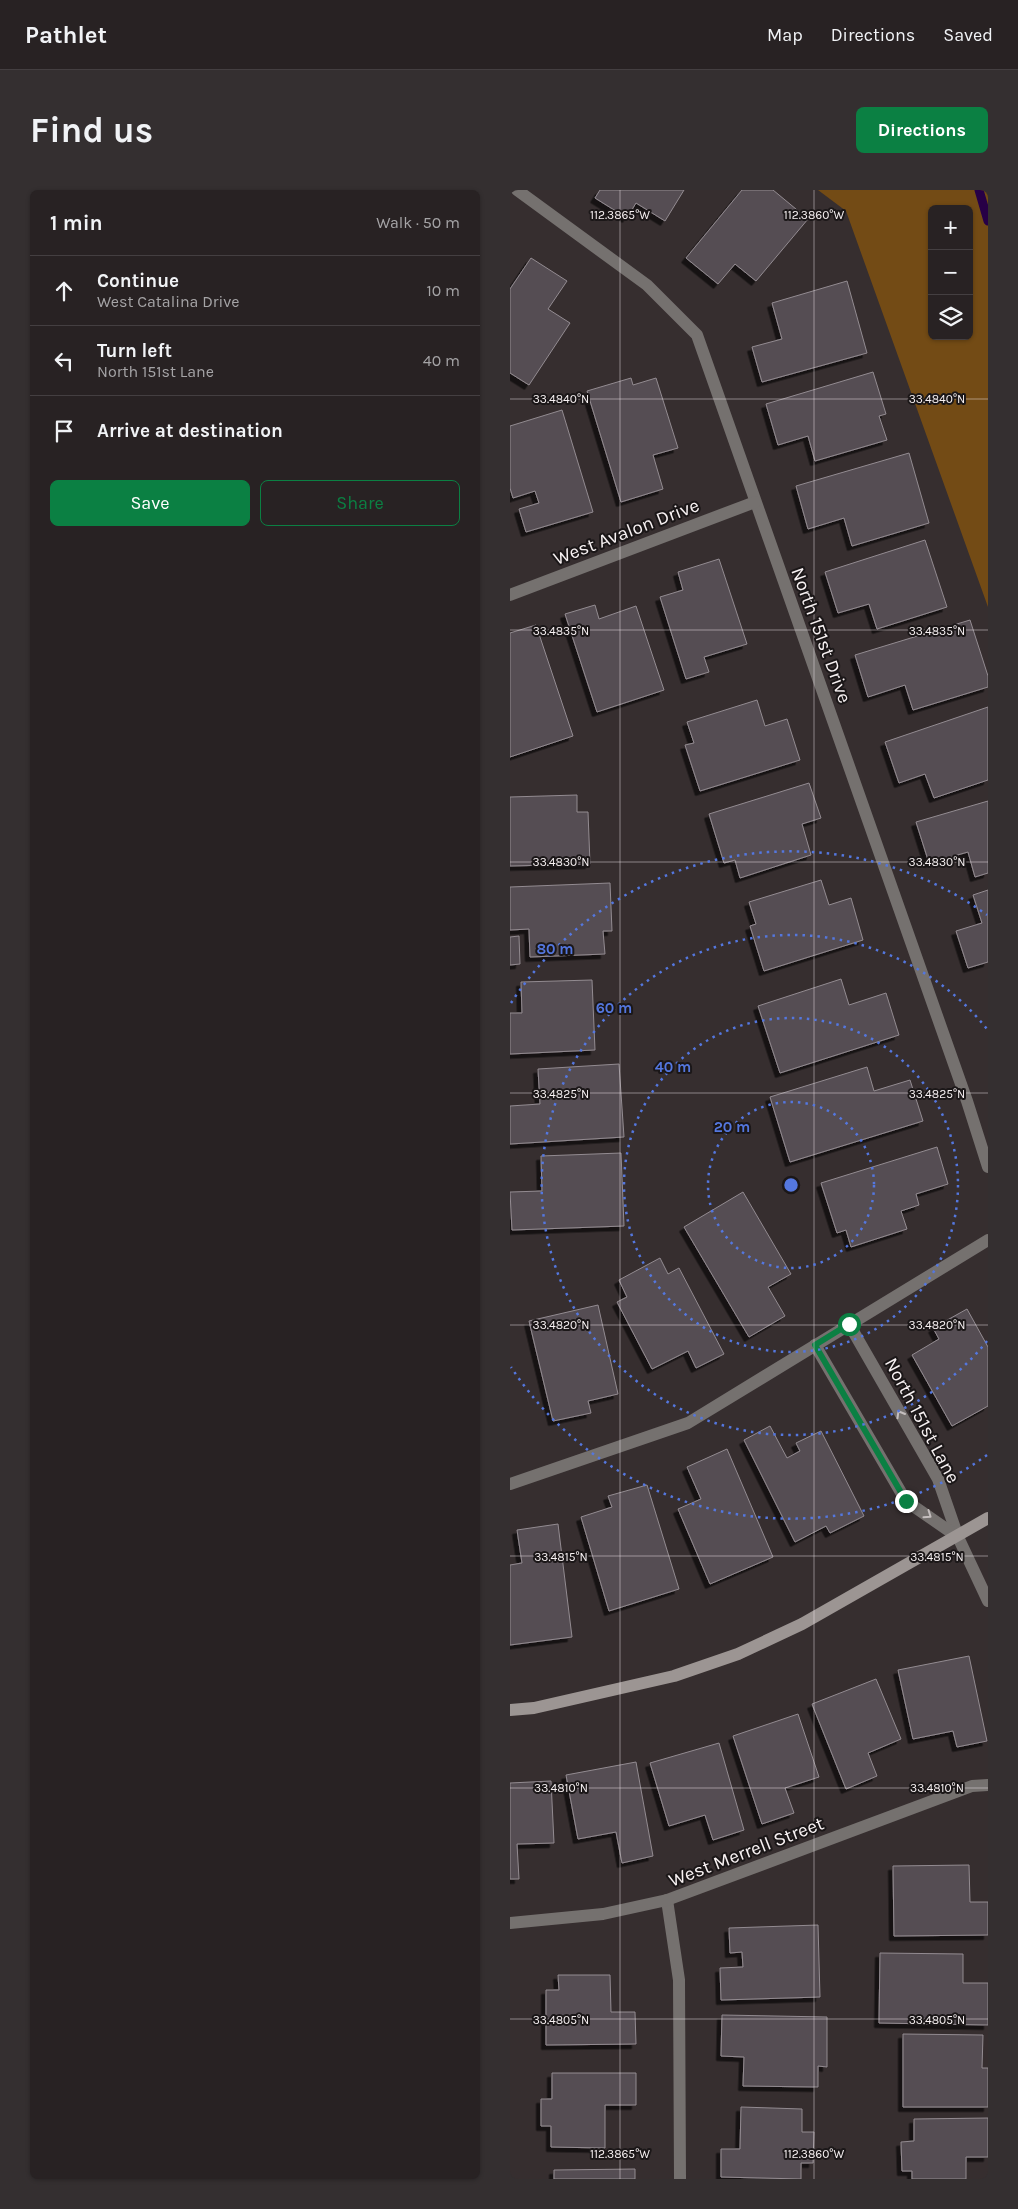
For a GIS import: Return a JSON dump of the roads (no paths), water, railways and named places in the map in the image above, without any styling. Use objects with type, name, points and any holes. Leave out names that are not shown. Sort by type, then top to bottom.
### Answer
[{"type":"street","name":"North 151st Drive","points":[[517,190],[646,285],[697,335],[964,1092],[988,1167]]},
{"type":"street","name":"West Avalon Drive","points":[[510,595],[755,502]]},
{"type":"street","points":[[510,1484],[688,1423],[988,1240]]},
{"type":"street","name":"North 151st Lane","points":[[849,1324],[938,1479],[958,1536],[988,1601]]},
{"type":"street","points":[[815,1345],[906,1501],[958,1536]]},
{"type":"street","points":[[510,1710],[534,1708],[674,1676],[738,1654],[802,1624],[988,1518]]},
{"type":"street","name":"West Merrell Street","points":[[510,1924],[603,1914],[667,1900],[972,1786],[988,1785]]},
{"type":"street","points":[[667,1900],[679,1980],[680,2179]]},
{"type":"waterway","points":[[979,190],[988,221]]}]
